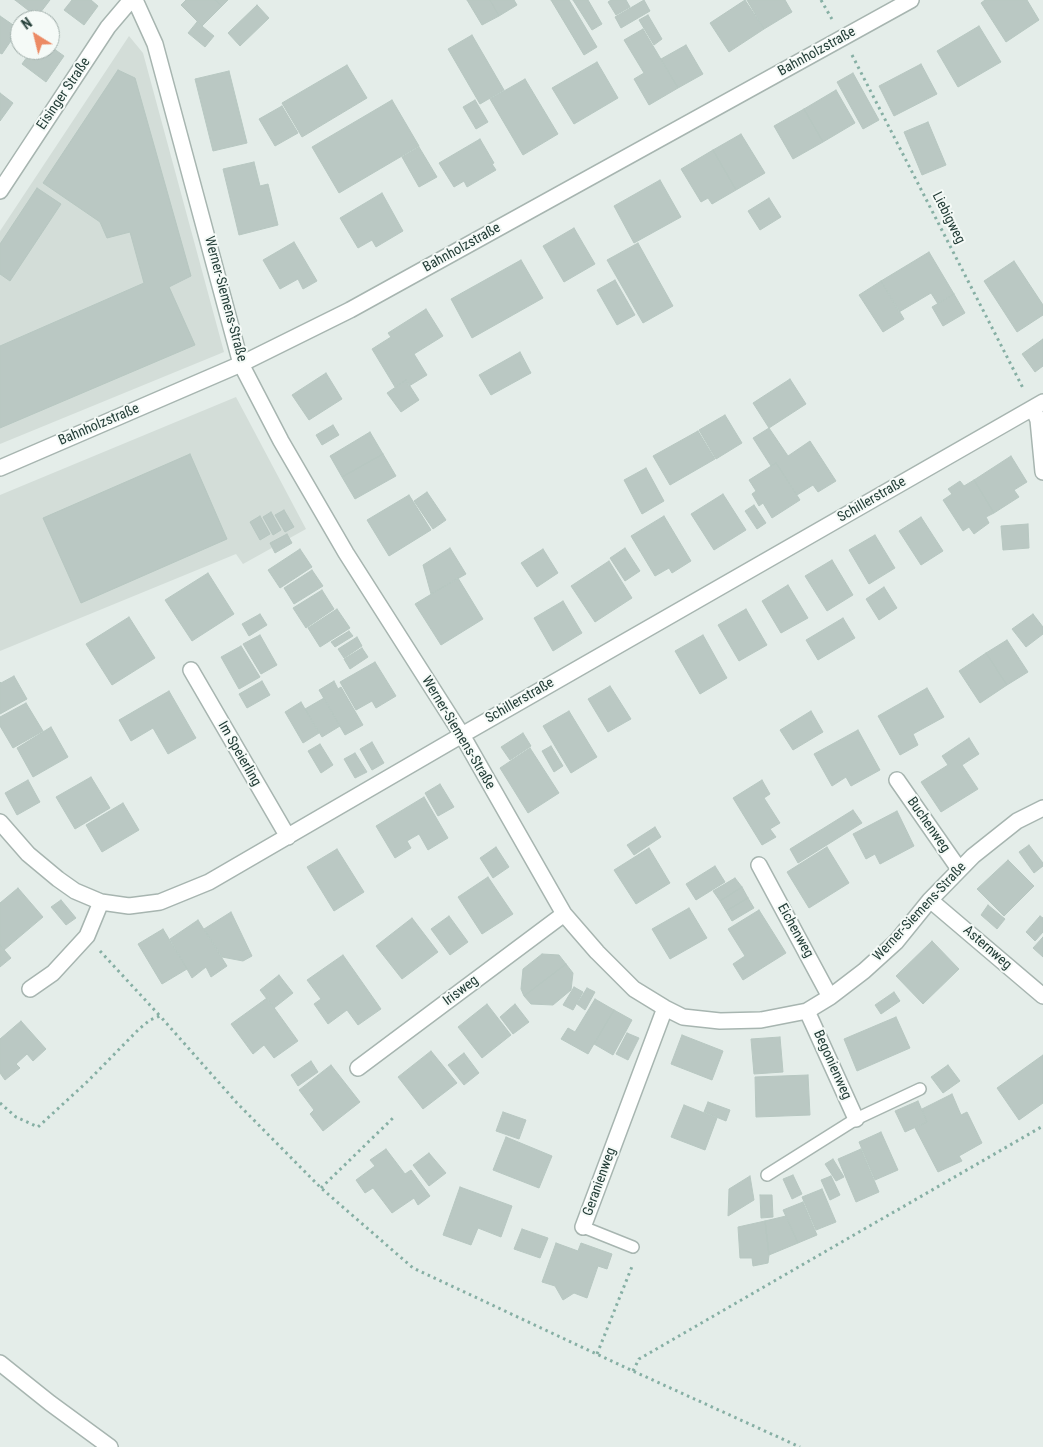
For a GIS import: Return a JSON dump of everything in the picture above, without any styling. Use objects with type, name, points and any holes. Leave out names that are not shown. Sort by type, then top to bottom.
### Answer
[{"type":"street","name":"Eisinger Straße","points":[[0,191],[108,28],[133,0]]},
{"type":"street","name":"Werner-Siemens-Straße","points":[[133,0],[155,44],[242,364],[281,440],[346,553],[462,735],[564,914],[596,952],[634,989],[683,1017],[720,1021],[761,1020],[807,1011],[864,971],[896,942],[930,900],[973,856],[1017,821],[1043,808]]},
{"type":"street","name":"Bahnholzstraße","points":[[0,468],[242,364],[350,310],[911,0]]},
{"type":"street","points":[[1038,405],[1043,472]]},
{"type":"street","name":"Schillerstraße","points":[[0,822],[28,854],[74,891],[101,902],[129,906],[160,902],[209,882],[1038,405]]},
{"type":"street","name":"Im Speierling","points":[[191,670],[288,837]]},
{"type":"street","name":"Buchenweg","points":[[897,780],[959,870]]},
{"type":"street","name":"Eichenweg","points":[[759,865],[830,996]]},
{"type":"street","name":"Asternweg","points":[[930,900],[1043,996]]},
{"type":"street","points":[[30,989],[53,973],[86,936],[101,902]]},
{"type":"street","name":"Irisweg","points":[[358,1068],[564,914]]},
{"type":"street","name":"Geranienweg","points":[[583,1227],[665,1008]]},
{"type":"street","name":"Begonienweg","points":[[807,1011],[856,1119]]},
{"type":"street","points":[[0,1363],[110,1447]]},
{"type":"lane","points":[[767,1175],[856,1119],[920,1089]]},
{"type":"lane","name":"Geranienweg","points":[[583,1227],[633,1247]]},
{"type":"path","name":"Liebigweg","points":[[843,38],[1038,405]]},
{"type":"path","points":[[86,936],[160,1016],[236,1103],[321,1188],[413,1268],[800,1447]]},
{"type":"path","points":[[0,1103],[16,1118],[38,1127],[88,1082],[139,1029],[150,1020],[160,1016]]},
{"type":"path","points":[[321,1188],[394,1118]]},
{"type":"path","points":[[633,1371],[639,1360],[1043,1126]]},
{"type":"path","points":[[597,1354],[634,1260],[633,1247]]},
{"type":"shaded area","points":[[129,36],[143,53],[224,352],[0,444],[0,231]]},
{"type":"shaded area","points":[[236,397],[306,529],[243,564],[236,554],[0,651],[0,495]]},
{"type":"building","points":[[15,0],[50,0],[42,10],[28,10]]},
{"type":"building","points":[[72,0],[91,0],[98,6],[84,25],[64,10]]},
{"type":"building","points":[[186,0],[215,0],[222,6],[202,26],[181,5]]},
{"type":"building","points":[[215,0],[228,0],[222,6]]},
{"type":"building","points":[[467,0],[490,0],[499,16],[482,25]]},
{"type":"building","points":[[490,0],[514,0],[517,5],[499,16]]},
{"type":"building","points":[[551,0],[569,0],[597,47],[584,55]]},
{"type":"building","points":[[573,0],[588,0],[602,24],[592,30]]},
{"type":"building","points":[[611,0],[626,0],[630,7],[616,15],[608,2]]},
{"type":"building","points":[[644,0],[650,11],[621,28],[615,17]]},
{"type":"building","points":[[745,0],[764,29],[729,52],[710,23]]},
{"type":"building","points":[[747,0],[785,0],[792,12],[764,29]]},
{"type":"building","points":[[985,0],[1027,0],[1039,20],[1006,42],[981,3]]},
{"type":"building","points":[[257,5],[269,18],[240,46],[228,33]]},
{"type":"building","points":[[648,15],[662,39],[654,45],[639,20]]},
{"type":"building","points":[[0,16],[10,23],[10,42],[2,54],[0,53]]},
{"type":"building","points":[[197,22],[214,36],[205,47],[188,33]]},
{"type":"building","points":[[979,26],[1001,62],[958,87],[937,51]]},
{"type":"building","points":[[643,29],[678,88],[649,105],[634,79],[644,73],[624,40]]},
{"type":"building","points":[[472,35],[504,90],[480,104],[448,49]]},
{"type":"building","points":[[686,45],[703,74],[678,88],[661,59]]},
{"type":"building","points":[[60,53],[64,56],[46,82],[22,64],[25,60],[60,60]]},
{"type":"building","points":[[597,62],[618,98],[574,124],[552,88]]},
{"type":"building","points":[[921,64],[937,94],[894,116],[879,86]]},
{"type":"building","points":[[347,65],[367,98],[302,137],[282,103]]},
{"type":"building","points":[[118,70],[135,78],[191,276],[169,287],[195,345],[0,428],[0,346],[144,283],[130,232],[107,238],[100,222],[43,183]]},
{"type":"building","points":[[229,71],[247,143],[213,151],[195,79]]},
{"type":"building","points":[[853,73],[879,120],[863,129],[837,82]]},
{"type":"building","points":[[525,79],[558,134],[523,155],[490,99]]},
{"type":"building","points":[[836,90],[855,123],[823,142],[804,109]]},
{"type":"building","points":[[0,93],[13,103],[0,121]]},
{"type":"building","points":[[392,100],[419,146],[339,193],[312,147]]},
{"type":"building","points":[[475,100],[488,122],[476,129],[463,107]]},
{"type":"building","points":[[282,106],[298,133],[275,146],[259,119]]},
{"type":"building","points":[[804,109],[823,142],[793,159],[774,126]]},
{"type":"building","points":[[928,122],[946,165],[922,175],[904,132]]},
{"type":"building","points":[[741,134],[765,173],[736,190],[713,150]]},
{"type":"building","points":[[480,139],[496,170],[467,187],[464,181],[454,187],[439,163]]},
{"type":"building","points":[[419,147],[437,177],[419,187],[402,157]]},
{"type":"building","points":[[713,150],[736,190],[712,204],[708,198],[701,202],[681,169]]},
{"type":"building","points":[[254,162],[260,186],[268,184],[278,225],[239,235],[223,169]]},
{"type":"building","points":[[660,180],[681,217],[634,243],[614,206]]},
{"type":"building","points":[[37,188],[61,204],[10,281],[0,274],[0,244]]},
{"type":"building","points":[[382,193],[403,231],[376,247],[372,240],[358,248],[340,218]]},
{"type":"building","points":[[769,198],[781,217],[760,230],[748,211]]},
{"type":"building","points":[[574,228],[595,264],[564,282],[543,246]]},
{"type":"building","points":[[294,242],[317,281],[303,289],[298,279],[280,289],[263,260]]},
{"type":"building","points":[[638,243],[673,306],[643,323],[607,260]]},
{"type":"building","points":[[929,252],[954,294],[938,304],[931,293],[899,312],[881,281]]},
{"type":"building","points":[[521,260],[543,298],[472,338],[451,299]]},
{"type":"building","points":[[1014,261],[1043,305],[1043,315],[1017,332],[984,281]]},
{"type":"building","points":[[615,280],[635,315],[617,325],[597,290]]},
{"type":"building","points":[[881,281],[904,319],[883,332],[859,295]]},
{"type":"building","points":[[954,294],[965,313],[943,326],[932,307]]},
{"type":"building","points":[[426,309],[443,336],[414,354],[427,375],[409,386],[406,380],[395,387],[372,349],[391,337],[388,333]]},
{"type":"building","points":[[1043,339],[1043,366],[1035,372],[1022,354]]},
{"type":"building","points":[[520,352],[531,373],[491,395],[479,375]]},
{"type":"building","points":[[326,373],[342,399],[309,420],[292,395]]},
{"type":"building","points":[[790,379],[806,404],[769,428],[753,403]]},
{"type":"building","points":[[406,380],[419,400],[401,412],[387,393]]},
{"type":"building","points":[[725,415],[742,443],[716,459],[699,430]]},
{"type":"building","points":[[333,425],[339,435],[322,445],[316,435]]},
{"type":"building","points":[[769,428],[788,456],[810,441],[836,481],[818,492],[813,485],[797,495],[776,463],[771,466],[753,438]]},
{"type":"building","points":[[698,431],[715,459],[670,485],[653,456]]},
{"type":"building","points":[[370,432],[383,454],[342,477],[330,456]]},
{"type":"building","points":[[190,454],[227,539],[81,603],[43,518]]},
{"type":"building","points":[[383,454],[396,476],[355,499],[342,477]]},
{"type":"building","points":[[1011,456],[1027,482],[1014,490],[1019,497],[994,513],[974,480]]},
{"type":"building","points":[[776,463],[800,500],[772,518],[763,503],[759,506],[752,494],[756,491],[749,480]]},
{"type":"building","points":[[646,468],[664,501],[642,514],[624,480]]},
{"type":"building","points":[[974,480],[994,513],[986,517],[989,523],[974,534],[969,527],[963,531],[943,500],[952,494],[948,489],[960,481],[964,486]]},
{"type":"building","points":[[427,492],[446,520],[433,529],[414,501]]},
{"type":"building","points":[[723,494],[746,530],[714,550],[691,514]]},
{"type":"building","points":[[409,495],[431,530],[389,556],[367,520]]},
{"type":"building","points":[[754,505],[766,523],[757,529],[745,511]]},
{"type":"building","points":[[284,510],[294,527],[285,532],[275,515]]},
{"type":"building","points":[[271,512],[281,530],[273,535],[263,517]]},
{"type":"building","points":[[260,516],[270,534],[260,540],[250,522]]},
{"type":"building","points":[[664,516],[691,561],[672,573],[669,568],[655,576],[631,536]]},
{"type":"building","points":[[921,517],[943,551],[921,565],[899,531]]},
{"type":"building","points":[[1028,524],[1029,548],[1003,550],[1001,526]]},
{"type":"building","points":[[287,534],[292,543],[275,553],[270,543]]},
{"type":"building","points":[[875,535],[895,568],[869,584],[849,550]]},
{"type":"building","points":[[450,548],[466,574],[431,594],[423,565]]},
{"type":"building","points":[[625,548],[640,571],[625,581],[610,558]]},
{"type":"building","points":[[300,549],[312,567],[280,588],[268,570]]},
{"type":"building","points":[[543,549],[558,573],[537,587],[521,563]]},
{"type":"building","points":[[832,560],[853,595],[827,611],[805,576]]},
{"type":"building","points":[[609,561],[632,598],[595,622],[571,586]]},
{"type":"building","points":[[312,570],[323,586],[294,604],[284,588]]},
{"type":"building","points":[[208,573],[234,614],[192,641],[165,600]]},
{"type":"building","points":[[458,578],[483,619],[441,645],[415,604]]},
{"type":"building","points":[[788,585],[808,618],[781,633],[762,601]]},
{"type":"building","points":[[884,587],[897,608],[879,620],[866,599]]},
{"type":"building","points":[[322,590],[334,609],[306,628],[293,608]]},
{"type":"building","points":[[563,601],[582,633],[553,651],[534,618]]},
{"type":"building","points":[[337,609],[350,628],[320,647],[308,628]]},
{"type":"building","points":[[746,609],[767,645],[739,661],[718,625]]},
{"type":"building","points":[[260,614],[267,625],[249,636],[242,624]]},
{"type":"building","points":[[1033,614],[1043,627],[1043,634],[1026,647],[1012,629]]},
{"type":"building","points":[[129,617],[155,658],[112,685],[86,644]]},
{"type":"building","points":[[843,618],[855,638],[818,660],[806,640]]},
{"type":"building","points":[[349,631],[353,636],[335,647],[331,642]]},
{"type":"building","points":[[260,635],[277,665],[261,674],[243,644]]},
{"type":"building","points":[[703,635],[727,678],[700,694],[675,651]]},
{"type":"building","points":[[357,637],[362,646],[344,658],[338,649]]},
{"type":"building","points":[[1007,640],[1028,672],[1007,685],[986,653]]},
{"type":"building","points":[[241,646],[260,677],[239,689],[221,657]]},
{"type":"building","points":[[362,648],[368,657],[350,669],[344,659]]},
{"type":"building","points":[[986,653],[1007,685],[980,703],[959,671]]},
{"type":"building","points":[[375,662],[396,696],[376,708],[372,701],[356,710],[340,682]]},
{"type":"building","points":[[14,676],[27,699],[0,714],[0,682]]},
{"type":"building","points":[[262,681],[270,695],[247,708],[239,694]]},
{"type":"building","points":[[334,681],[338,689],[341,687],[363,725],[345,735],[319,690]]},
{"type":"building","points":[[610,686],[631,719],[608,732],[588,699]]},
{"type":"building","points":[[927,688],[944,717],[913,734],[918,745],[900,755],[878,716]]},
{"type":"building","points":[[169,691],[196,738],[168,754],[153,728],[131,741],[119,720]]},
{"type":"building","points":[[324,698],[340,726],[322,737],[305,709]]},
{"type":"building","points":[[301,702],[319,733],[303,743],[285,712]]},
{"type":"building","points":[[26,703],[43,731],[13,748],[0,726],[0,717]]},
{"type":"building","points":[[569,711],[597,757],[571,773],[543,726]]},
{"type":"building","points":[[811,711],[823,732],[793,750],[780,730]]},
{"type":"building","points":[[51,727],[68,757],[33,777],[17,748]]},
{"type":"building","points":[[858,730],[880,770],[851,786],[846,777],[832,786],[814,754]]},
{"type":"building","points":[[523,733],[531,746],[510,760],[501,747]]},
{"type":"building","points":[[969,738],[979,754],[962,765],[978,789],[941,812],[921,782],[948,765],[942,756]]},
{"type":"building","points":[[372,742],[384,763],[372,770],[360,749]]},
{"type":"building","points":[[320,744],[333,765],[321,773],[308,751]]},
{"type":"building","points":[[551,746],[563,766],[554,772],[542,751]]},
{"type":"building","points":[[530,748],[559,793],[528,813],[500,768]]},
{"type":"building","points":[[355,753],[367,772],[355,778],[344,759]]},
{"type":"building","points":[[91,777],[110,808],[75,829],[56,797]]},
{"type":"building","points":[[28,780],[40,802],[17,815],[5,793]]},
{"type":"building","points":[[762,780],[770,794],[764,798],[780,823],[770,829],[776,837],[762,845],[733,798]]},
{"type":"building","points":[[440,784],[454,807],[438,816],[425,793]]},
{"type":"building","points":[[424,797],[448,838],[428,850],[419,834],[407,841],[411,848],[395,858],[376,826]]},
{"type":"building","points":[[123,803],[139,830],[102,852],[86,825]]},
{"type":"building","points":[[853,810],[862,823],[798,863],[790,849]]},
{"type":"building","points":[[897,811],[914,846],[880,864],[875,854],[866,859],[853,834]]},
{"type":"building","points":[[655,827],[661,837],[634,855],[627,845]]},
{"type":"building","points":[[1029,845],[1043,863],[1043,866],[1034,873],[1019,852]]},
{"type":"building","points":[[496,847],[509,867],[493,878],[480,858]]},
{"type":"building","points":[[827,847],[849,883],[809,908],[787,872]]},
{"type":"building","points":[[649,848],[670,883],[636,904],[614,870]]},
{"type":"building","points":[[337,849],[364,892],[334,911],[307,867]]},
{"type":"building","points":[[1008,860],[1034,886],[1004,916],[977,889]]},
{"type":"building","points":[[715,866],[725,882],[696,900],[686,884]]},
{"type":"building","points":[[488,877],[513,914],[482,934],[458,897]]},
{"type":"building","points":[[735,878],[742,887],[720,901],[713,891]]},
{"type":"building","points":[[742,887],[748,898],[726,911],[720,901]]},
{"type":"building","points":[[18,888],[43,917],[4,950],[0,945],[0,903]]},
{"type":"building","points":[[748,898],[754,908],[732,921],[726,911]]},
{"type":"building","points":[[61,900],[76,918],[66,925],[51,907]]},
{"type":"building","points":[[988,905],[1005,919],[997,929],[981,915]]},
{"type":"building","points":[[689,908],[707,938],[670,959],[652,929]]},
{"type":"building","points":[[759,910],[786,953],[743,980],[733,964],[745,956],[728,929]]},
{"type":"building","points":[[231,912],[252,956],[243,961],[222,957],[204,929]]},
{"type":"building","points":[[449,916],[468,942],[450,955],[431,929]]},
{"type":"building","points":[[1040,916],[1043,918],[1043,932],[1035,941],[1026,932]]},
{"type":"building","points":[[412,918],[438,952],[402,979],[376,946]]},
{"type":"building","points":[[198,920],[227,966],[211,977],[206,967],[192,978],[170,939]]},
{"type":"building","points":[[163,929],[187,969],[162,984],[138,944]]},
{"type":"building","points":[[1043,937],[1043,957],[1033,948]]},
{"type":"building","points":[[932,941],[959,969],[923,1004],[896,976]]},
{"type":"building","points":[[0,945],[11,958],[0,967]]},
{"type":"building","points":[[542,954],[559,955],[566,964],[524,996],[521,989],[523,969]]},
{"type":"building","points":[[343,955],[381,1009],[358,1025],[347,1010],[328,1024],[314,1004],[321,999],[307,980]]},
{"type":"building","points":[[566,964],[573,973],[571,990],[553,1005],[531,1004],[524,996]]},
{"type":"building","points":[[279,975],[293,993],[274,1008],[260,990]]},
{"type":"building","points":[[574,987],[583,992],[573,1010],[563,1005]]},
{"type":"building","points":[[587,988],[595,992],[585,1010],[577,1004]]},
{"type":"building","points":[[894,992],[900,1001],[881,1014],[875,1005]]},
{"type":"building","points":[[267,998],[298,1041],[274,1058],[264,1045],[253,1054],[231,1024]]},
{"type":"building","points":[[595,999],[614,1010],[588,1054],[561,1039],[568,1028],[575,1032]]},
{"type":"building","points":[[487,1004],[511,1035],[482,1058],[458,1027]]},
{"type":"building","points":[[515,1004],[529,1022],[513,1034],[500,1017]]},
{"type":"building","points":[[614,1010],[632,1020],[613,1055],[594,1044]]},
{"type":"building","points":[[896,1017],[910,1048],[857,1071],[844,1039]]},
{"type":"building","points":[[21,1021],[46,1049],[33,1061],[27,1054],[16,1064],[20,1068],[5,1080],[0,1073],[0,1039]]},
{"type":"building","points":[[627,1033],[639,1038],[628,1060],[616,1054]]},
{"type":"building","points":[[682,1035],[723,1051],[712,1080],[671,1064]]},
{"type":"building","points":[[780,1037],[783,1072],[754,1074],[751,1039]]},
{"type":"building","points":[[431,1051],[457,1083],[423,1109],[398,1077]]},
{"type":"building","points":[[464,1053],[479,1073],[464,1085],[448,1065]]},
{"type":"building","points":[[1043,1055],[1043,1103],[1019,1120],[997,1088]]},
{"type":"building","points":[[311,1061],[318,1072],[298,1086],[291,1075]]},
{"type":"building","points":[[331,1065],[360,1102],[323,1131],[310,1114],[314,1110],[299,1090]]},
{"type":"building","points":[[948,1065],[960,1081],[943,1093],[931,1077]]},
{"type":"building","points":[[808,1075],[810,1115],[756,1117],[755,1077]]},
{"type":"building","points":[[952,1094],[961,1115],[967,1112],[982,1143],[959,1156],[962,1161],[938,1172],[915,1128],[927,1122],[922,1109]]},
{"type":"building","points":[[918,1101],[927,1122],[905,1132],[895,1111]]},
{"type":"building","points":[[708,1102],[730,1110],[726,1121],[704,1112]]},
{"type":"building","points":[[684,1105],[717,1118],[705,1150],[671,1137]]},
{"type":"building","points":[[503,1112],[526,1120],[519,1139],[496,1131]]},
{"type":"building","points":[[881,1132],[898,1170],[875,1180],[859,1142]]},
{"type":"building","points":[[506,1137],[552,1156],[539,1188],[493,1170]]},
{"type":"building","points":[[386,1149],[405,1174],[411,1170],[430,1196],[418,1205],[414,1198],[392,1213],[373,1188],[365,1193],[356,1180],[375,1166],[370,1160]]},
{"type":"building","points":[[861,1149],[879,1192],[856,1202],[838,1159]]},
{"type":"building","points":[[429,1153],[446,1173],[429,1186],[413,1165]]},
{"type":"building","points":[[833,1159],[844,1177],[836,1181],[825,1164]]},
{"type":"building","points":[[793,1175],[802,1194],[792,1199],[783,1179]]},
{"type":"building","points":[[750,1176],[754,1200],[728,1216],[729,1189]]},
{"type":"building","points":[[831,1176],[840,1195],[830,1200],[821,1180]]},
{"type":"building","points":[[460,1187],[512,1206],[501,1237],[478,1228],[471,1245],[443,1235]]},
{"type":"building","points":[[822,1189],[836,1222],[816,1230],[802,1197]]},
{"type":"building","points":[[760,1195],[772,1195],[773,1217],[761,1218]]},
{"type":"building","points":[[803,1202],[817,1235],[798,1243],[783,1210]]},
{"type":"building","points":[[786,1216],[798,1243],[769,1255],[765,1221]]},
{"type":"building","points":[[765,1221],[769,1255],[768,1263],[753,1266],[752,1258],[740,1258],[738,1227]]},
{"type":"building","points":[[522,1229],[548,1238],[540,1258],[514,1249]]},
{"type":"building","points":[[556,1243],[578,1251],[581,1243],[612,1254],[607,1269],[598,1266],[587,1298],[574,1293],[563,1300],[555,1286],[542,1282]]}]
